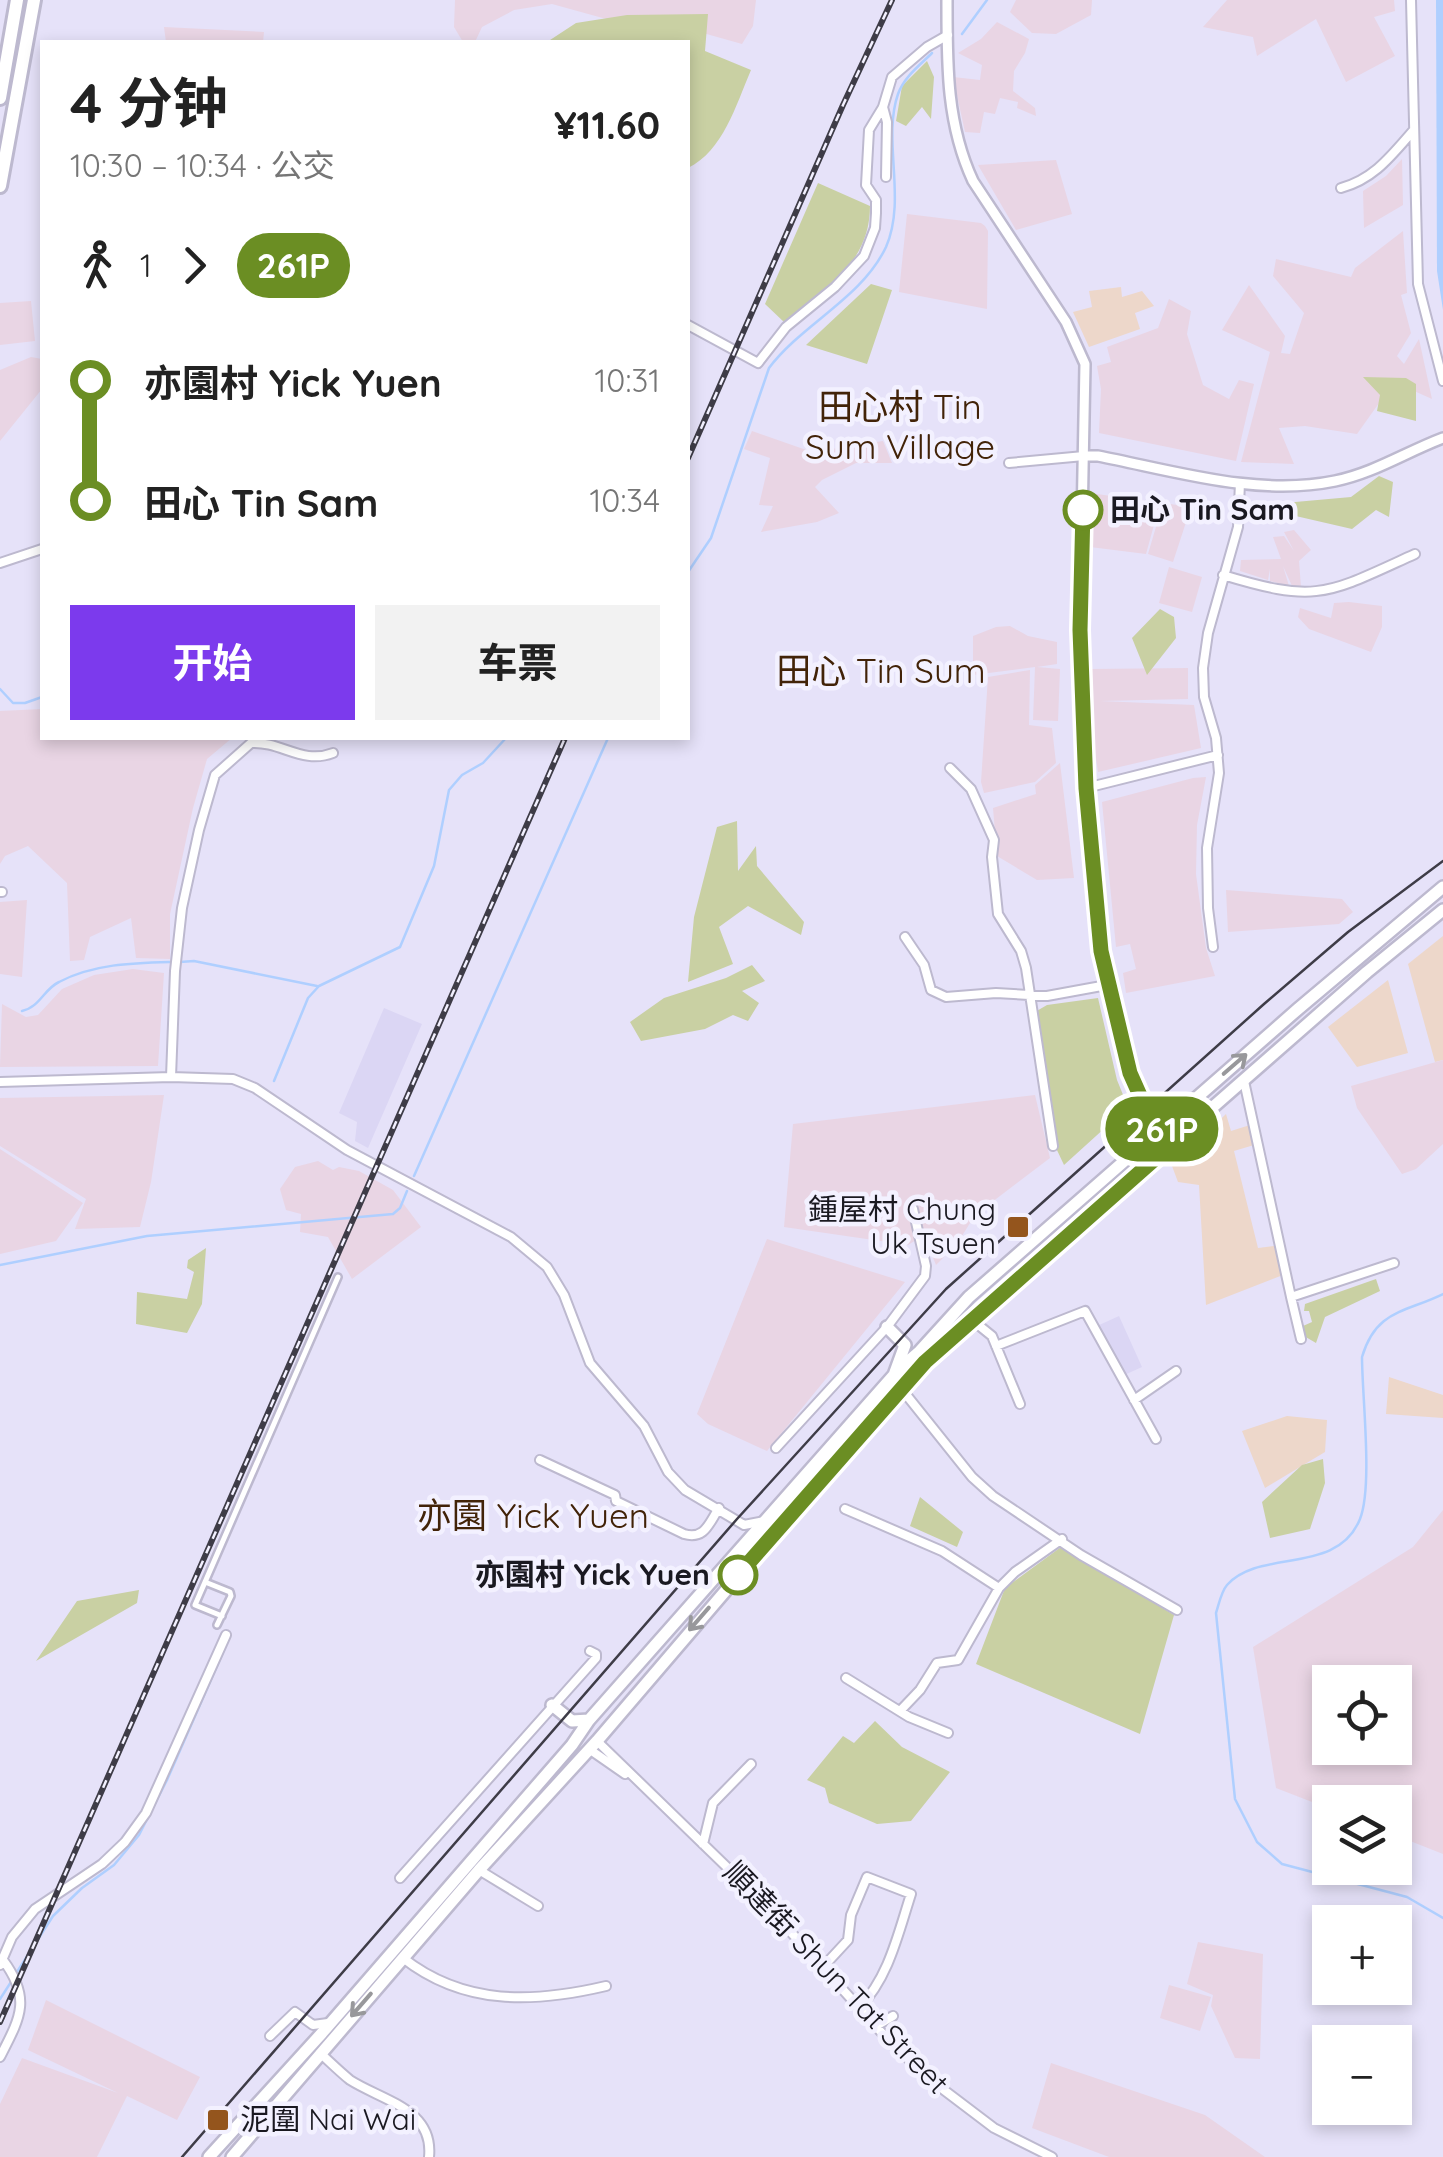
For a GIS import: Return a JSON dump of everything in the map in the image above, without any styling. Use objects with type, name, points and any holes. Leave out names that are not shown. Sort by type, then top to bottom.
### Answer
[{"type":"highway","points":[[0,98],[17,0]]},
{"type":"highway","points":[[0,186],[34,0]]},
{"type":"main road","points":[[232,2157],[590,1720],[897,1371],[916,1356],[957,1309],[1443,887]]},
{"type":"main road","points":[[209,2157],[328,2022],[479,1870],[593,1745],[900,1387],[971,1319],[1378,962],[1443,910]]},
{"type":"main road","points":[[957,1309],[971,1319]]},
{"type":"main road","points":[[888,1327],[905,1345]]},
{"type":"main road","points":[[905,1345],[924,1343]]},
{"type":"main road","points":[[897,1371],[905,1345]]},
{"type":"main road","points":[[552,1705],[572,1721],[576,1739]]},
{"type":"main road","points":[[572,1721],[590,1720]]},
{"type":"main road","points":[[576,1739],[593,1745]]},
{"type":"street","points":[[948,0],[946,66],[957,136],[974,181],[1066,322],[1080,348],[1086,373],[1080,630],[1094,895],[1107,986],[1130,1073],[1142,1100],[1173,1143]]},
{"type":"street","points":[[1411,0],[1418,284],[1443,381]]},
{"type":"street","points":[[690,327],[758,362],[786,328],[854,269],[876,228],[876,200],[866,185],[868,138],[892,78],[902,67],[948,39]]},
{"type":"street","points":[[882,106],[887,122],[886,177]]},
{"type":"street","points":[[1341,188],[1380,169],[1413,132]]},
{"type":"street","points":[[1009,464],[1098,456],[1240,483],[1303,485],[1336,481],[1386,465],[1443,438]]},
{"type":"street","points":[[1213,946],[1206,876],[1220,773],[1204,697],[1204,668],[1208,633],[1238,527],[1240,483]]},
{"type":"street","points":[[0,563],[40,550]]},
{"type":"street","points":[[1222,576],[1276,591],[1316,593],[1341,588],[1415,554]]},
{"type":"street","points":[[171,1077],[174,971],[182,908],[215,775],[251,743],[280,748],[304,758],[332,753]]},
{"type":"street","points":[[1086,788],[1218,756]]},
{"type":"street","points":[[950,768],[971,789],[994,840],[998,914],[1022,951],[1052,1146]]},
{"type":"street","points":[[904,938],[924,965],[931,990],[946,996],[1047,996],[1107,986]]},
{"type":"street","points":[[0,1082],[233,1079],[275,1101],[348,1150],[528,1248],[555,1279],[594,1370],[644,1426],[668,1472],[684,1490],[744,1525],[766,1521]]},
{"type":"street","points":[[1244,1081],[1300,1339]]},
{"type":"street","points":[[776,1448],[888,1327],[925,1276],[912,1209]]},
{"type":"street","points":[[1291,1297],[1394,1263]]},
{"type":"street","points":[[222,1616],[195,1604],[338,1278]]},
{"type":"street","points":[[996,1346],[1085,1312],[1156,1438]]},
{"type":"street","points":[[971,1319],[992,1336],[1020,1404]]},
{"type":"street","points":[[1134,1400],[1176,1371]]},
{"type":"street","points":[[900,1387],[972,1477],[1014,1513],[1177,1610]]},
{"type":"street","points":[[540,1460],[615,1495],[614,1501],[684,1534],[692,1536],[706,1530],[718,1508]]},
{"type":"street","points":[[845,1509],[942,1551],[999,1588]]},
{"type":"street","points":[[735,1554],[744,1525]]},
{"type":"street","points":[[900,1712],[937,1663],[954,1663],[965,1651],[999,1588],[1062,1540]]},
{"type":"street","points":[[206,1582],[230,1592],[218,1625]]},
{"type":"street","points":[[0,2058],[21,2013],[19,1987],[1,1963],[12,1936],[35,1909],[102,1864],[146,1813],[226,1634]]},
{"type":"street","points":[[400,1878],[596,1658],[590,1650]]},
{"type":"street","points":[[846,1678],[900,1712],[948,1733]]},
{"type":"street","name":"順達街 Shun Tat Street","points":[[593,1745],[770,1909],[876,2026],[936,2084],[994,2128],[1052,2157]]},
{"type":"street","points":[[703,1844],[713,1803],[751,1764]]},
{"type":"street","points":[[479,1870],[538,1906]]},
{"type":"street","points":[[823,1967],[848,1940],[852,1914],[867,1877],[911,1894],[892,1954],[860,2008]]},
{"type":"street","points":[[396,1956],[462,1990],[493,1998],[567,1995],[606,1986]]},
{"type":"street","points":[[270,2036],[295,2012],[313,2025],[328,2022]]},
{"type":"street","points":[[876,2026],[893,2016]]},
{"type":"street","points":[[313,2025],[314,2039]]},
{"type":"street","points":[[320,2053],[350,2079],[420,2121],[431,2140],[429,2157]]},
{"type":"shaded area","points":[[455,0],[756,0],[753,26],[742,44],[703,33],[675,38],[552,4],[514,10],[482,27],[476,40],[462,40],[454,27]]},
{"type":"shaded area","points":[[1016,0],[1092,0],[1091,15],[1056,34],[1032,33],[1010,12]]},
{"type":"shaded area","points":[[1227,0],[1394,0],[1395,11],[1374,17],[1395,56],[1346,82],[1316,19],[1257,56],[1253,37],[1203,27]]},
{"type":"shaded area","points":[[997,22],[1029,39],[1014,71],[1013,91],[1035,108],[1036,116],[1017,108],[1018,102],[1000,98],[995,114],[984,112],[980,133],[965,132],[953,77],[980,80],[982,65],[958,53],[981,39]]},
{"type":"shaded area","points":[[164,27],[264,32],[263,40],[166,40]]},
{"type":"shaded area","points":[[1402,159],[1403,205],[1364,228],[1363,191]]},
{"type":"shaded area","points":[[1056,160],[1072,214],[1016,230],[978,165]]},
{"type":"shaded area","points":[[907,214],[985,226],[987,309],[899,292]]},
{"type":"shaded area","points":[[1403,231],[1407,293],[1401,295],[1411,333],[1397,356],[1404,364],[1419,339],[1432,399],[1394,382],[1357,434],[1305,426],[1279,428],[1294,464],[1241,462],[1270,352],[1222,330],[1249,285],[1285,336],[1281,353],[1290,354],[1304,313],[1273,276],[1276,259],[1351,277],[1355,268]]},
{"type":"shaded area","points":[[1121,287],[1122,297],[1142,291],[1154,306],[1135,313],[1140,329],[1089,347],[1073,312],[1092,307],[1089,291]]},
{"type":"shaded area","points":[[1169,299],[1191,311],[1187,334],[1203,385],[1229,399],[1239,380],[1254,384],[1236,461],[1099,433],[1101,389],[1097,366],[1111,362],[1107,347],[1158,328]]},
{"type":"shaded area","points":[[31,301],[35,341],[0,345],[0,303]]},
{"type":"shaded area","points":[[31,357],[40,359],[40,391],[0,441],[0,370]]},
{"type":"shaded area","points":[[752,431],[812,452],[883,441],[892,463],[856,463],[822,480],[815,487],[839,513],[817,522],[761,532],[773,506],[759,505],[770,458],[744,449]]},
{"type":"shaded area","points":[[1090,493],[1160,503],[1146,554],[1090,547]]},
{"type":"shaded area","points":[[1163,503],[1191,507],[1173,562],[1148,554]]},
{"type":"shaded area","points":[[1294,530],[1311,550],[1299,561],[1301,587],[1292,586],[1283,566],[1289,586],[1270,581],[1270,569],[1268,580],[1240,571],[1241,560],[1281,559],[1273,537],[1284,536],[1294,551],[1284,532]]},
{"type":"shaded area","points":[[1169,567],[1202,577],[1192,612],[1159,603]]},
{"type":"shaded area","points":[[1334,603],[1382,606],[1382,627],[1371,652],[1309,629],[1298,617],[1300,608],[1331,618]]},
{"type":"shaded area","points":[[1010,626],[1028,636],[1057,642],[1057,664],[1037,667],[1060,669],[1058,721],[1033,720],[1035,667],[973,675],[973,636]]},
{"type":"shaded area","points":[[1188,668],[1188,699],[1100,701],[1194,705],[1201,748],[1098,772],[1088,702],[1090,669]]},
{"type":"shaded area","points":[[1030,670],[1029,725],[1052,728],[1056,763],[1035,782],[984,793],[981,782],[988,677]]},
{"type":"shaded area","points":[[40,709],[40,740],[230,740],[207,759],[193,808],[170,914],[170,959],[136,958],[131,918],[90,937],[84,960],[70,961],[67,883],[28,846],[5,856],[0,864],[0,711]]},
{"type":"shaded area","points":[[1060,763],[1074,878],[1037,880],[997,856],[993,808],[1036,794],[1035,785]]},
{"type":"shaded area","points":[[1206,777],[1197,825],[1196,874],[1206,948],[1215,976],[1126,993],[1123,973],[1136,969],[1130,944],[1116,947],[1102,802]]},
{"type":"shaded area","points":[[1226,890],[1342,899],[1353,912],[1339,924],[1228,932]]},
{"type":"shaded area","points":[[27,900],[22,977],[0,974],[0,902]]},
{"type":"shaded area","points":[[1443,936],[1443,1060],[1435,1062],[1408,964]]},
{"type":"shaded area","points":[[133,969],[164,973],[158,1066],[0,1067],[2,1004],[26,1017],[38,1015],[62,989],[94,975]]},
{"type":"shaded area","points":[[1388,980],[1408,1053],[1357,1067],[1328,1027]]},
{"type":"shaded area","points":[[384,1008],[422,1024],[368,1148],[355,1141],[357,1122],[339,1113]]},
{"type":"shaded area","points":[[1443,1060],[1443,1144],[1416,1169],[1402,1174],[1357,1108],[1351,1086]]},
{"type":"shaded area","points":[[164,1095],[140,1227],[75,1229],[86,1199],[0,1146],[0,1098]]},
{"type":"shaded area","points":[[1035,1095],[1050,1158],[975,1215],[957,1244],[936,1265],[924,1235],[908,1245],[784,1227],[793,1124]]},
{"type":"shaded area","points":[[1226,1114],[1231,1131],[1250,1125],[1254,1145],[1234,1151],[1258,1248],[1274,1246],[1283,1275],[1206,1305],[1199,1185],[1178,1182],[1172,1166]]},
{"type":"shaded area","points":[[0,1149],[83,1203],[56,1241],[0,1254]]},
{"type":"shaded area","points":[[318,1161],[333,1170],[339,1167],[359,1171],[393,1190],[421,1227],[352,1279],[328,1237],[300,1232],[301,1214],[286,1210],[280,1189],[295,1167]]},
{"type":"shaded area","points":[[767,1239],[905,1282],[767,1451],[708,1424],[697,1414]]},
{"type":"shaded area","points":[[1119,1316],[1142,1367],[1120,1377],[1097,1326]]},
{"type":"shaded area","points":[[1389,1377],[1443,1395],[1443,1418],[1386,1414]]},
{"type":"shaded area","points":[[1287,1416],[1327,1420],[1325,1452],[1265,1488],[1242,1431]]},
{"type":"shaded area","points":[[1443,1510],[1443,1854],[1412,1842],[1412,1785],[1312,1785],[1312,1802],[1276,1788],[1253,1647],[1413,1547]]},
{"type":"shaded area","points":[[1198,1942],[1263,1954],[1260,2059],[1235,2058],[1211,2006],[1213,1995],[1187,1984]]},
{"type":"shaded area","points":[[1169,1985],[1211,1997],[1200,2031],[1160,2018]]},
{"type":"shaded area","points":[[46,2000],[200,2077],[177,2120],[127,2096],[97,2157],[0,2157],[0,2104],[22,2058],[118,2093],[28,2050]]},
{"type":"shaded area","points":[[1051,2063],[1205,2115],[1265,2157],[1109,2157],[1032,2128]]},
{"type":"green space","points":[[708,14],[705,51],[751,70],[719,139],[690,167],[690,40],[550,40],[576,23],[627,15]]},
{"type":"green space","points":[[927,61],[934,77],[931,119],[922,107],[906,126],[896,121],[902,86]]},
{"type":"green space","points":[[818,183],[870,206],[868,226],[854,259],[843,273],[785,323],[765,304]]},
{"type":"green space","points":[[871,284],[892,290],[867,364],[806,345]]},
{"type":"green space","points":[[1363,377],[1406,378],[1416,384],[1416,421],[1377,411],[1380,395]]},
{"type":"green space","points":[[1379,476],[1393,482],[1389,517],[1376,510],[1352,529],[1287,514],[1284,503],[1351,497]]},
{"type":"green space","points":[[1160,609],[1174,617],[1176,638],[1147,675],[1132,638]]},
{"type":"green space","points":[[737,821],[738,871],[756,846],[757,866],[804,922],[801,935],[748,906],[719,927],[733,964],[688,982],[694,917],[717,827]]},
{"type":"green space","points":[[752,965],[765,981],[742,991],[759,1003],[748,1021],[733,1015],[705,1029],[641,1041],[630,1022],[664,998],[726,978]]},
{"type":"green space","points":[[1098,998],[1117,1080],[1128,1107],[1064,1165],[1056,1148],[1035,1012],[1047,1005]]},
{"type":"green space","points":[[206,1248],[202,1304],[187,1333],[136,1324],[137,1292],[187,1299],[194,1272],[187,1268],[188,1260]]},
{"type":"green space","points":[[1376,1279],[1380,1291],[1325,1317],[1316,1343],[1304,1336],[1303,1326],[1312,1322],[1309,1311],[1304,1311],[1305,1304]]},
{"type":"green space","points":[[1323,1459],[1325,1483],[1310,1529],[1270,1538],[1262,1502],[1302,1465]]},
{"type":"green space","points":[[920,1497],[963,1532],[957,1547],[910,1526]]},
{"type":"green space","points":[[1061,1547],[1174,1615],[1140,1734],[976,1664],[1005,1588]]},
{"type":"green space","points":[[139,1590],[137,1603],[36,1661],[77,1601]]},
{"type":"green space","points":[[875,1721],[902,1747],[950,1772],[911,1821],[877,1824],[829,1803],[825,1788],[807,1780],[843,1736],[854,1743]]},
{"type":"water","points":[[1436,0],[1443,0],[1443,310],[1437,271]]},
{"type":"waterway","points":[[962,34],[987,0]]},
{"type":"waterway","points":[[690,569],[711,538],[769,368],[862,281],[886,247],[894,209],[892,131],[898,94],[904,82],[932,53]]},
{"type":"waterway","points":[[0,689],[13,703],[40,698]]},
{"type":"waterway","points":[[274,1081],[308,998],[319,986],[400,947],[434,866],[449,790],[504,740]]},
{"type":"waterway","points":[[414,1176],[607,740]]},
{"type":"waterway","points":[[180,962],[194,961],[317,986]]},
{"type":"waterway","points":[[22,1011],[33,1006],[54,985],[85,971],[170,962]]},
{"type":"waterway","points":[[0,1265],[147,1236],[393,1214],[407,1191]]},
{"type":"waterway","points":[[1443,1294],[1383,1321],[1362,1357],[1366,1485],[1360,1519],[1349,1537],[1317,1555],[1241,1574],[1225,1588],[1216,1613],[1235,1799],[1257,1842],[1282,1864],[1407,1897],[1443,1918]]},
{"type":"waterway","points":[[15,1975],[53,1916],[114,1865],[139,1835],[224,1650]]},
{"type":"waterway","points":[[0,1999],[11,1982]]},
{"type":"tram line","points":[[182,2157],[737,1519],[946,1289],[1264,1004],[1348,932],[1443,861]]},
{"type":"railway","points":[[690,453],[892,0]]},
{"type":"railway","points":[[0,2022],[564,740]]},
{"type":"bus line","name":"261P","points":[[738,1575],[925,1362],[1173,1143],[1142,1100],[1130,1073],[1101,951],[1086,788],[1080,630],[1083,510]]},
{"type":"place","name":"田心 Tin Sam","points":[[1083,510]]},
{"type":"place","name":"鍾屋村 Chung Uk Tsuen","points":[[1018,1227]]},
{"type":"place","name":"亦園村 Yick Yuen","points":[[738,1575]]},
{"type":"place","name":"泥圍 Nai Wai","points":[[218,2120]]},
{"type":"district","name":"田心村 Tin Sum Village","points":[[900,427]]},
{"type":"district","name":"田心 Tin Sum","points":[[881,671]]},
{"type":"district","name":"亦園 Yick Yuen","points":[[533,1516]]}]
